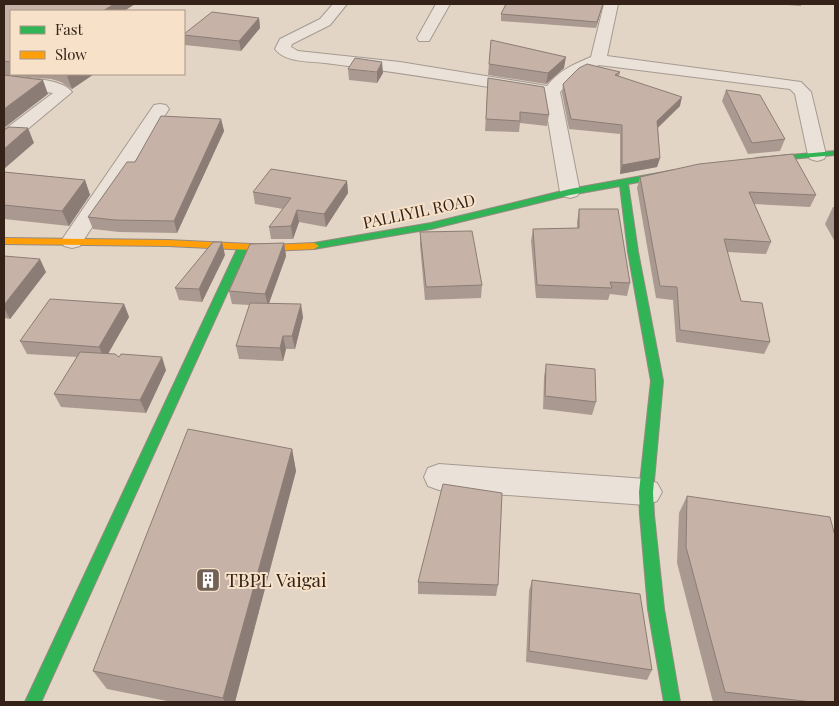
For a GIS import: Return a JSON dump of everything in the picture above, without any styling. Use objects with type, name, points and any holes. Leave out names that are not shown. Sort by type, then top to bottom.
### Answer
[{"type":"street","points":[[340,4],[325,22],[285,42],[283,49],[295,55],[400,67],[552,92]]},
{"type":"street","points":[[424,38],[444,4]]},
{"type":"street","points":[[598,60],[611,4]]},
{"type":"street","points":[[570,192],[552,92],[557,82],[579,67],[598,60],[795,86],[803,92],[817,154]]},
{"type":"street","points":[[28,84],[41,75]]},
{"type":"street","points":[[4,81],[55,87],[64,92],[4,139]]},
{"type":"street","points":[[72,241],[160,109]]},
{"type":"street","points":[[742,162],[835,153]]},
{"type":"street","name":"PALLIYIL ROAD","points":[[4,241],[168,242],[310,247],[352,241],[483,214],[570,192],[686,170]]},
{"type":"street","points":[[624,183],[633,252],[657,381],[646,492],[656,609],[672,702]]},
{"type":"street","points":[[33,702],[243,246]]},
{"type":"street","points":[[439,477],[646,492]]},
{"type":"building","points":[[4,4],[114,4],[105,10],[10,10],[10,62],[4,61]]},
{"type":"building","points":[[506,4],[603,4],[597,22],[501,14]]},
{"type":"building","points":[[212,12],[259,18],[239,41],[185,35]]},
{"type":"building","points":[[491,40],[566,57],[548,73],[489,64]]},
{"type":"building","points":[[355,58],[382,62],[377,72],[348,69]]},
{"type":"building","points":[[587,64],[620,72],[615,75],[682,97],[657,121],[660,158],[622,165],[622,125],[571,119],[563,84],[579,68]]},
{"type":"building","points":[[4,75],[43,80],[4,109]]},
{"type":"building","points":[[488,78],[544,87],[549,115],[520,112],[520,121],[486,119]]},
{"type":"building","points":[[726,90],[760,95],[785,139],[752,143]]},
{"type":"building","points":[[161,116],[221,119],[174,221],[115,220],[88,217],[127,162],[135,162]]},
{"type":"building","points":[[9,127],[28,128],[4,149],[4,130]]},
{"type":"building","points":[[793,154],[816,195],[749,192],[771,242],[724,239],[741,301],[762,303],[770,342],[680,330],[677,287],[660,286],[640,177],[699,164]]},
{"type":"building","points":[[271,169],[347,181],[324,214],[297,210],[291,226],[269,227],[291,198],[253,192]]},
{"type":"building","points":[[4,172],[85,180],[62,211],[4,205]]},
{"type":"building","points":[[579,209],[618,209],[630,283],[610,282],[612,288],[537,285],[533,229],[579,228]]},
{"type":"building","points":[[472,231],[482,285],[426,287],[420,232]]},
{"type":"building","points":[[213,242],[222,242],[199,289],[175,288]]},
{"type":"building","points":[[284,243],[265,294],[229,291],[250,244]]},
{"type":"building","points":[[4,256],[40,259],[4,305]]},
{"type":"building","points":[[50,299],[124,304],[99,347],[20,341]]},
{"type":"building","points":[[250,303],[301,304],[292,336],[283,336],[280,348],[236,346]]},
{"type":"building","points":[[80,352],[115,354],[119,357],[121,354],[162,357],[140,400],[54,394]]},
{"type":"building","points":[[546,364],[595,369],[596,402],[545,396]]},
{"type":"building","name":"TBPL Vaigai","points":[[188,429],[292,449],[223,698],[93,671]]},
{"type":"building","points":[[443,484],[502,493],[498,585],[418,582]]},
{"type":"building","points":[[687,496],[830,517],[835,536],[835,702],[812,702],[725,692],[686,547]]},
{"type":"building","points":[[532,580],[640,594],[652,670],[529,651]]},
{"type":"traffic: fast","points":[[757,160],[835,153]]},
{"type":"traffic: fast","points":[[314,246],[431,226],[570,192],[675,173]]},
{"type":"traffic: fast","points":[[624,183],[633,252],[657,381],[646,492],[647,515],[656,609],[672,702]]},
{"type":"traffic: fast","points":[[33,702],[243,247]]},
{"type":"traffic: slow","points":[[4,241],[168,243],[270,248],[314,246]]},
{"type":"place","name":"TBPL Vaigai","points":[[208,580]]}]
